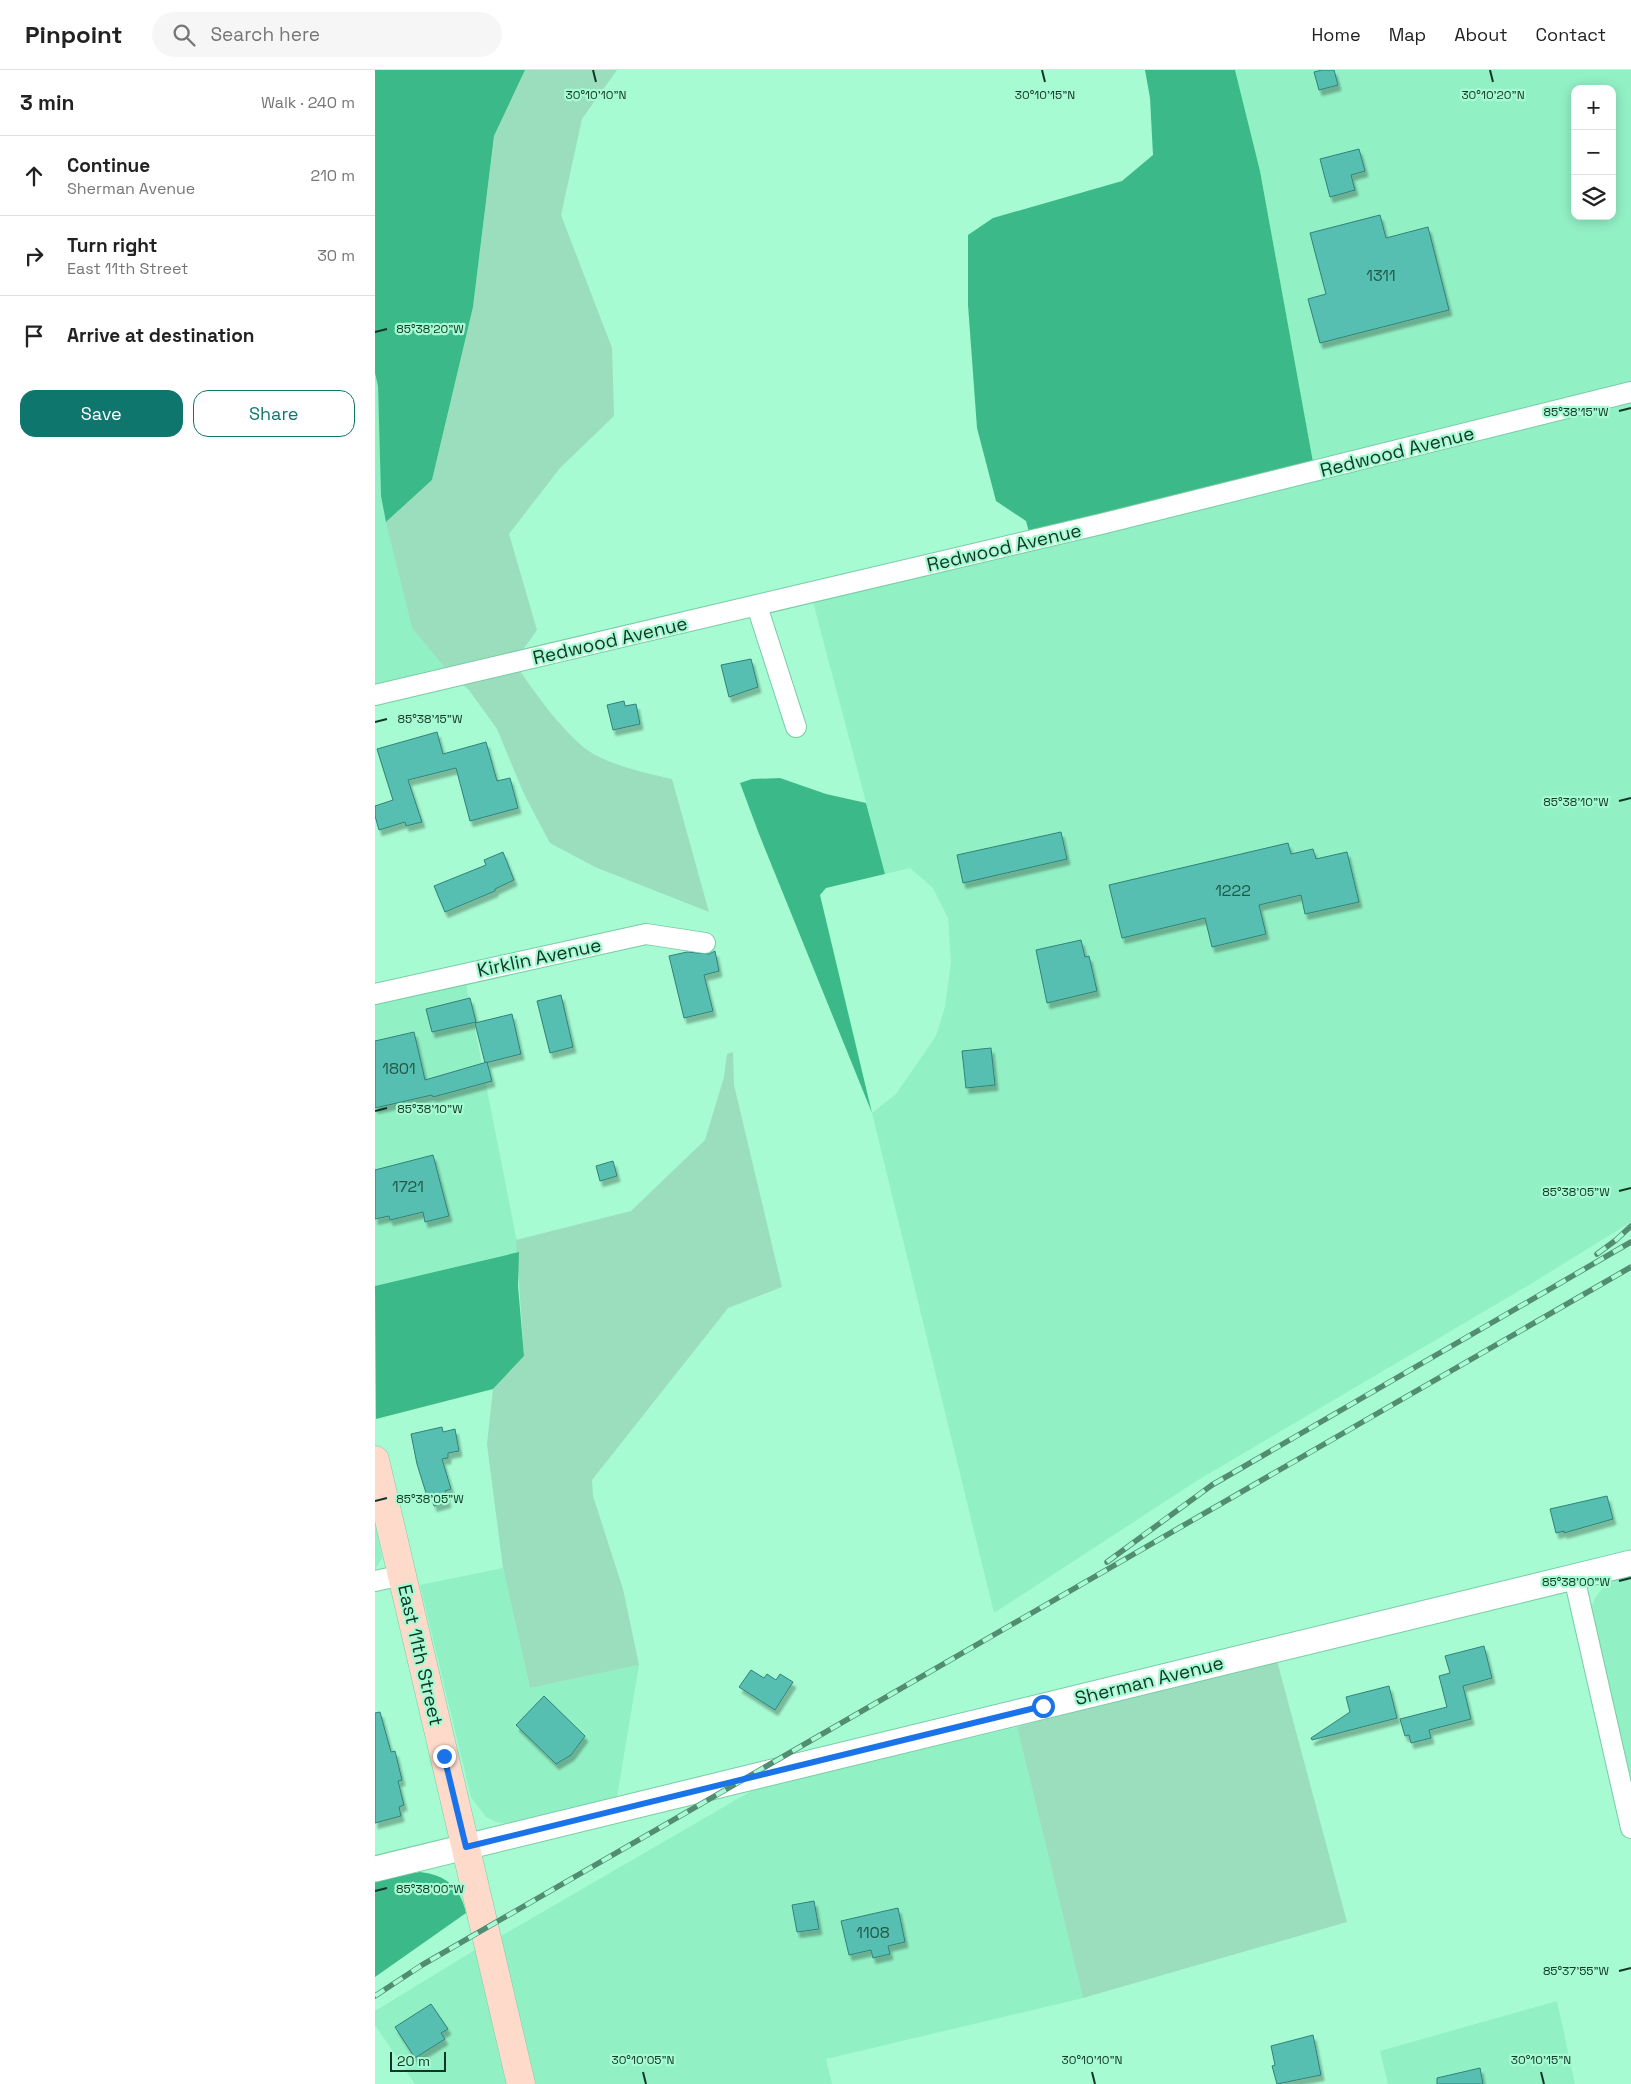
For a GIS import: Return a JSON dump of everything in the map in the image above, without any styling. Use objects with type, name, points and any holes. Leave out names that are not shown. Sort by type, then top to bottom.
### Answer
[{"type":"main road","name":"East 11th Street","points":[[375,1460],[521,2084]]},
{"type":"street","name":"Redwood Avenue","points":[[375,695],[1101,524],[1631,392]]},
{"type":"street","points":[[757,606],[796,727]]},
{"type":"street","name":"Kirklin Avenue","points":[[375,994],[646,934],[705,943]]},
{"type":"street","name":"Sherman Avenue","points":[[375,1869],[1631,1563]]},
{"type":"street","points":[[375,1581],[403,1575]]},
{"type":"street","points":[[1574,1577],[1631,1828]]},
{"type":"shaded area","points":[[375,70],[525,70],[494,136],[473,307],[432,480],[386,522],[381,496],[378,386],[375,373]]},
{"type":"shaded area","points":[[525,70],[617,70],[582,119],[561,215],[612,348],[614,416],[560,468],[509,534],[537,630],[522,651],[446,669],[412,628],[386,522],[432,480],[473,307],[494,136]]},
{"type":"shaded area","points":[[1145,70],[1235,70],[1260,171],[1313,462],[1029,532],[1026,521],[996,501],[977,428],[968,305],[968,235],[993,218],[1122,181],[1153,155],[1150,98]]},
{"type":"shaded area","points":[[1235,70],[1631,70],[1631,383],[1313,462],[1260,171]]},
{"type":"shaded area","points":[[375,373],[378,386],[381,496],[412,628],[446,669],[375,685]]},
{"type":"shaded area","points":[[1631,402],[1631,1222],[1529,1285],[1198,1480],[994,1613],[872,1113],[896,1094],[936,1036],[945,1007],[951,962],[948,918],[933,888],[910,868],[885,874],[813,602],[1104,534]]},
{"type":"shaded area","points":[[520,671],[541,701],[582,746],[613,763],[672,779],[709,912],[595,867],[550,843],[524,794],[497,729],[469,690],[463,685]]},
{"type":"shaded area","points":[[780,778],[826,794],[866,803],[885,874],[826,888],[820,895],[872,1113],[740,783],[752,779]]},
{"type":"shaded area","points":[[466,983],[519,1252],[375,1286],[375,1003]]},
{"type":"shaded area","points":[[733,1052],[734,1085],[782,1287],[728,1308],[592,1480],[593,1496],[623,1589],[639,1665],[530,1688],[503,1568],[487,1444],[493,1389],[524,1356],[516,1240],[631,1211],[705,1140],[724,1077],[727,1054]]},
{"type":"shaded area","points":[[519,1252],[518,1286],[524,1356],[493,1389],[376,1419],[375,1286]]},
{"type":"shaded area","points":[[375,1521],[382,1558],[375,1570]]},
{"type":"shaded area","points":[[503,1568],[530,1688],[639,1665],[617,1797],[510,1824],[497,1822],[486,1817],[471,1797],[420,1585]]},
{"type":"shaded area","points":[[1631,1577],[1631,1779],[1591,1609],[1595,1598],[1603,1588],[1614,1581]]},
{"type":"shaded area","points":[[1276,1657],[1347,1922],[1083,1998],[1017,1727]]},
{"type":"shaded area","points":[[1017,1727],[1083,1998],[826,2059],[832,2084],[536,2084],[501,1936],[753,1790]]},
{"type":"shaded area","points":[[420,1872],[437,1876],[451,1884],[460,1896],[466,1913],[375,1977],[375,1880]]},
{"type":"shaded area","points":[[475,1950],[506,2084],[415,2084],[375,2025],[375,2011]]},
{"type":"shaded area","points":[[1557,2001],[1575,2084],[1388,2084],[1380,2051]]},
{"type":"building","points":[[1334,70],[1338,85],[1319,90],[1314,72]]},
{"type":"building","points":[[1359,149],[1365,171],[1351,175],[1355,190],[1330,197],[1320,159]]},
{"type":"building","points":[[1380,215],[1386,238],[1428,227],[1449,310],[1320,343],[1308,299],[1326,294],[1310,233]]},
{"type":"building","points":[[751,659],[758,687],[729,697],[721,665]]},
{"type":"building","points":[[624,701],[625,706],[636,704],[640,724],[613,730],[607,705]]},
{"type":"building","points":[[437,732],[443,754],[486,742],[497,781],[510,778],[518,808],[470,821],[456,768],[408,780],[422,822],[406,826],[405,822],[379,830],[375,816],[375,806],[393,800],[377,749]]},
{"type":"building","points":[[1061,832],[1067,859],[963,883],[957,855]]},
{"type":"building","points":[[1288,843],[1291,854],[1313,849],[1316,859],[1347,852],[1359,902],[1305,914],[1301,895],[1259,905],[1266,934],[1212,947],[1205,918],[1122,938],[1109,885]]},
{"type":"building","points":[[503,852],[514,880],[495,889],[495,891],[445,912],[434,886],[486,865],[484,860]]},
{"type":"building","points":[[1081,940],[1085,957],[1089,956],[1097,991],[1047,1003],[1036,950]]},
{"type":"building","points":[[715,951],[719,971],[704,975],[713,1011],[684,1018],[669,956],[687,952],[709,954]]},
{"type":"building","points":[[561,995],[573,1047],[550,1053],[537,1001]]},
{"type":"building","points":[[470,998],[476,1022],[432,1032],[426,1009]]},
{"type":"building","points":[[512,1014],[521,1054],[485,1063],[475,1023]]},
{"type":"building","points":[[414,1032],[425,1080],[487,1062],[492,1081],[433,1097],[432,1095],[375,1108],[375,1041]]},
{"type":"building","points":[[991,1048],[995,1085],[966,1088],[962,1051]]},
{"type":"building","points":[[433,1155],[449,1216],[425,1222],[423,1212],[390,1220],[389,1216],[375,1219],[375,1170]]},
{"type":"building","points":[[613,1161],[617,1176],[600,1181],[596,1166]]},
{"type":"building","points":[[442,1427],[443,1432],[455,1429],[459,1451],[448,1453],[448,1458],[442,1459],[451,1489],[445,1491],[448,1502],[434,1506],[431,1495],[427,1496],[417,1464],[411,1434]]},
{"type":"building","points":[[1607,1496],[1613,1519],[1564,1533],[1564,1531],[1556,1533],[1550,1509]]},
{"type":"building","points":[[1484,1646],[1492,1678],[1463,1686],[1471,1719],[1429,1730],[1431,1738],[1411,1743],[1409,1735],[1405,1736],[1400,1719],[1447,1707],[1439,1676],[1450,1673],[1445,1656]]},
{"type":"building","points":[[751,1670],[764,1678],[767,1674],[776,1680],[780,1674],[793,1682],[775,1710],[739,1687]]},
{"type":"building","points":[[1389,1686],[1397,1718],[1312,1740],[1311,1738],[1350,1712],[1346,1697]]},
{"type":"building","points":[[544,1696],[585,1736],[571,1755],[556,1764],[516,1725]]},
{"type":"building","points":[[380,1712],[391,1752],[395,1751],[402,1780],[398,1781],[404,1805],[399,1807],[401,1816],[375,1823],[375,1713]]},
{"type":"building","points":[[814,1901],[819,1929],[797,1932],[792,1905]]},
{"type":"building","points":[[898,1908],[905,1942],[888,1946],[890,1954],[873,1958],[871,1950],[849,1955],[841,1921]]},
{"type":"building","points":[[431,2004],[448,2029],[441,2033],[445,2039],[415,2058],[395,2027]]},
{"type":"building","points":[[1313,2035],[1321,2075],[1277,2084],[1272,2066],[1275,2065],[1271,2046]]},
{"type":"building","points":[[1480,2068],[1483,2084],[1437,2084],[1437,2078]]},
{"type":"railway","points":[[1597,1254],[1631,1226]]},
{"type":"railway","points":[[1107,1562],[1212,1485],[1631,1242]]},
{"type":"railway","points":[[375,1996],[422,1965],[1631,1267]]},
{"type":"route","points":[[444,1756],[466,1847],[1043,1706]]}]
